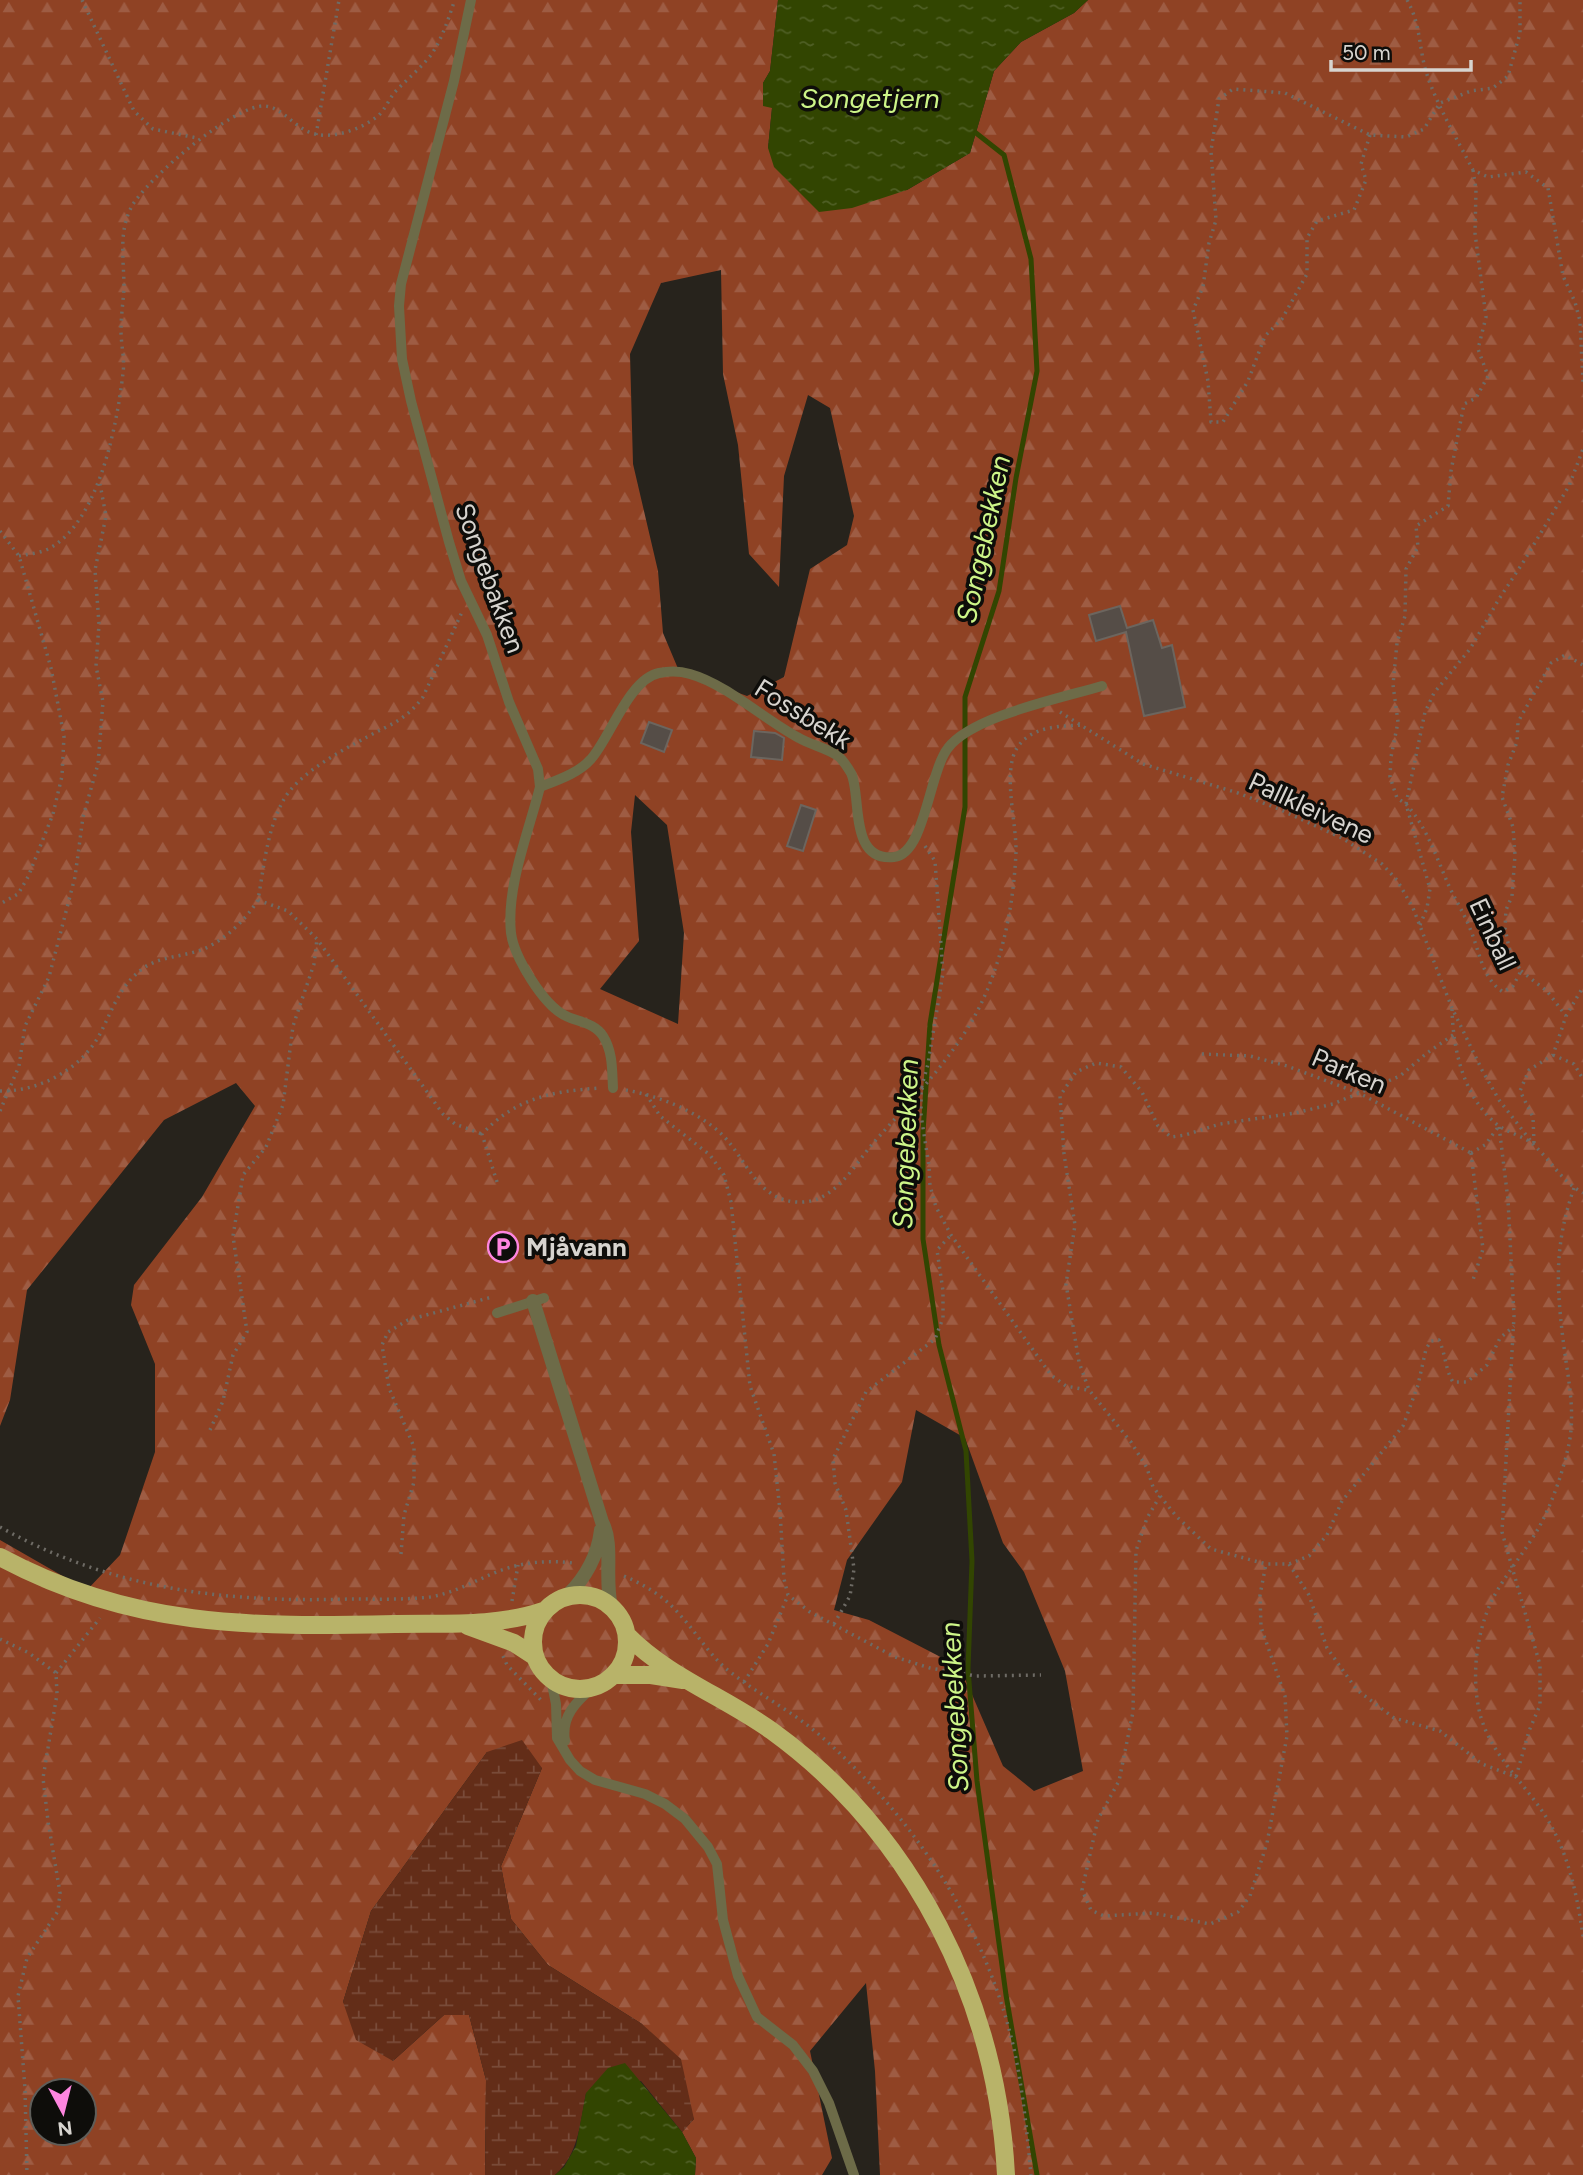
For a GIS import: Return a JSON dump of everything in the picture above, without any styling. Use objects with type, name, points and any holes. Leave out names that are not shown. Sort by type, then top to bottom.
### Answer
[{"type":"main road","points":[[0,1557],[44,1578],[112,1602],[183,1618],[248,1625],[465,1625],[514,1619],[543,1611],[568,1595],[591,1595],[611,1606],[622,1619],[627,1635],[625,1657],[614,1675],[593,1687],[571,1688],[551,1679],[538,1665],[534,1656],[534,1628],[543,1611]]},
{"type":"main road","points":[[465,1625],[514,1643],[534,1656]]},
{"type":"main road","points":[[627,1635],[646,1654],[750,1716],[804,1756],[852,1802],[892,1850],[914,1882],[950,1946],[973,2003],[992,2073],[1006,2175]]},
{"type":"main road","points":[[614,1675],[651,1675],[686,1680]]},
{"type":"street","points":[[538,1300],[608,1536],[606,1571],[611,1606]]},
{"type":"street","points":[[568,1595],[578,1585],[597,1549],[602,1522]]},
{"type":"lane","name":"Songebakken","points":[[471,0],[454,81],[408,255],[399,306],[402,359],[449,542],[469,601],[487,635],[509,702],[538,769],[540,786]]},
{"type":"lane","name":"Fossbekk","points":[[540,786],[580,769],[592,758],[644,681],[658,673],[678,671],[693,674],[799,738],[838,756],[852,774],[857,817],[863,838],[877,854],[898,857],[906,852],[918,835]]},
{"type":"lane","points":[[918,835],[933,778],[945,751],[966,730],[988,720],[1102,686]]},
{"type":"lane","points":[[540,786],[513,888],[511,934],[540,994],[563,1015],[593,1026],[603,1035],[612,1060],[612,1088]]},
{"type":"lane","points":[[497,1313],[538,1300]]},
{"type":"lane","points":[[551,1679],[556,1704],[557,1738],[566,1754],[587,1776],[645,1794],[676,1812],[702,1838],[717,1864],[723,1920],[738,1976],[757,2017],[793,2045],[813,2071],[829,2103],[854,2175]]},
{"type":"lane","points":[[566,1754],[564,1727],[568,1714],[575,1703],[593,1687]]},
{"type":"path","points":[[82,0],[134,111],[153,128],[199,138]]},
{"type":"path","points":[[316,135],[340,0]]},
{"type":"path","points":[[19,556],[49,549],[64,538],[86,511],[100,482],[124,370],[121,330],[124,288],[122,236],[131,207],[146,186],[199,138],[251,108],[264,106],[275,109],[301,128],[316,135],[339,134],[380,114],[392,95],[430,55],[444,32],[455,0]]},
{"type":"path","points":[[1407,0],[1416,17],[1424,65],[1473,170],[1476,189],[1475,233],[1486,317],[1478,349],[1488,376],[1476,398],[1464,404],[1451,471],[1448,506],[1416,526],[1418,547],[1406,569],[1405,616],[1397,643],[1393,685],[1398,722],[1390,777],[1397,798],[1406,804],[1425,712],[1434,694],[1470,649],[1524,561],[1569,486],[1583,449]]},
{"type":"path","points":[[1370,135],[1361,164],[1366,180],[1354,209],[1317,221],[1307,238],[1307,275],[1282,319],[1265,336],[1248,381],[1232,409],[1223,422],[1211,422],[1208,381],[1194,310],[1203,287],[1209,243],[1216,220],[1211,151],[1219,99],[1233,89],[1285,93],[1370,135],[1406,137],[1424,129],[1440,103],[1471,91],[1493,88],[1508,76],[1520,33],[1520,0]]},
{"type":"path","points":[[1473,170],[1488,177],[1525,172],[1548,188],[1563,276],[1580,321],[1580,367],[1583,382]]},
{"type":"path","points":[[0,1111],[19,1066],[25,1026],[49,977],[75,877],[83,817],[98,764],[103,702],[96,666],[99,624],[95,570],[106,516],[100,482]]},
{"type":"path","points":[[0,531],[19,556],[54,682],[64,736],[62,776],[53,814],[28,877],[18,894],[0,904]]},
{"type":"path","points":[[0,1091],[20,1092],[47,1083],[84,1056],[100,1034],[118,995],[143,968],[165,958],[200,951],[231,930],[252,910],[258,900],[273,823],[284,799],[312,771],[368,736],[398,722],[415,708],[423,697],[453,628],[469,601]]},
{"type":"path","name":"Einball","points":[[1406,804],[1416,815],[1471,929],[1484,970],[1492,985],[1503,992],[1513,986],[1521,971],[1510,953],[1505,928],[1506,910],[1513,896],[1515,855],[1513,827],[1503,797],[1508,765],[1517,743],[1518,722],[1551,663],[1564,655],[1583,665]]},
{"type":"path","name":"Pallkleivene","points":[[921,1089],[972,1020],[993,973],[1005,936],[1013,893],[1016,849],[1011,770],[1014,754],[1026,739],[1040,730],[1084,725],[1107,743],[1143,764],[1238,793],[1342,838],[1382,864],[1397,880],[1420,925],[1452,1007],[1499,1100],[1534,1145]]},
{"type":"path","name":"Einball","points":[[1406,804],[1430,889],[1427,908],[1420,925]]},
{"type":"path","points":[[918,835],[935,861],[943,973],[928,1064],[921,1089],[920,1115],[930,1186],[936,1207],[951,1235],[1051,1375],[1066,1386],[1088,1390]]},
{"type":"path","points":[[258,900],[288,911],[317,939],[443,1114],[455,1124],[482,1135]]},
{"type":"path","points":[[210,1430],[223,1401],[233,1356],[247,1332],[233,1236],[243,1175],[266,1147],[283,1104],[293,1026],[314,964],[317,939]]},
{"type":"path","points":[[1521,971],[1547,991],[1566,1016]]},
{"type":"path","points":[[1534,1145],[1533,1117],[1520,1091],[1529,1070],[1553,1055],[1566,1016],[1583,988]]},
{"type":"path","points":[[1452,1007],[1453,1035],[1466,1082],[1479,1105],[1499,1126],[1534,1145],[1574,1188],[1583,1193]]},
{"type":"path","points":[[1453,1035],[1400,1076],[1333,1104],[1295,1113],[1220,1124],[1171,1137],[1158,1126],[1142,1092],[1121,1067],[1096,1063],[1076,1072],[1060,1096],[1064,1154],[1075,1225],[1066,1284],[1079,1362],[1088,1390],[1131,1442],[1147,1468],[1153,1487],[1176,1516],[1211,1549],[1266,1564],[1289,1564],[1309,1556],[1327,1535],[1342,1501],[1403,1426],[1418,1385],[1426,1349],[1431,1341],[1439,1340],[1444,1351],[1446,1370],[1453,1382],[1466,1382],[1487,1365],[1500,1338],[1514,1326]]},
{"type":"path","name":"Parken","points":[[1202,1054],[1250,1056],[1287,1066],[1359,1093],[1471,1153]]},
{"type":"path","points":[[1553,1055],[1574,1064],[1583,1079]]},
{"type":"path","points":[[482,1135],[498,1117],[517,1105],[574,1090],[612,1088],[646,1094],[702,1118],[735,1147],[759,1185],[775,1198],[811,1202],[837,1188],[921,1089]]},
{"type":"path","points":[[646,1094],[660,1116],[710,1155],[724,1175],[731,1202],[750,1386],[774,1454],[784,1579],[788,1595],[768,1644],[744,1682]]},
{"type":"path","points":[[1473,1280],[1483,1249],[1471,1153],[1485,1145],[1499,1126]]},
{"type":"path","points":[[1499,1126],[1508,1200],[1514,1326],[1502,1532],[1541,1665],[1540,1704],[1516,1777]]},
{"type":"path","points":[[482,1135],[496,1182]]},
{"type":"path","points":[[1574,1188],[1562,1220],[1559,1245],[1559,1302],[1572,1417],[1569,1444],[1539,1527],[1492,1600],[1480,1633],[1476,1687],[1480,1715],[1492,1745],[1548,1820],[1563,1852],[1577,1893],[1583,1936]]},
{"type":"path","points":[[834,1624],[850,1596],[854,1569],[846,1510],[835,1483],[833,1459],[866,1392],[935,1339],[943,1318],[943,1291],[937,1251],[951,1235]]},
{"type":"path","points":[[401,1554],[404,1516],[414,1482],[414,1447],[389,1388],[382,1345],[388,1332],[408,1320],[492,1297]]},
{"type":"path","points":[[1160,1496],[1147,1518],[1136,1552],[1133,1712],[1119,1781],[1098,1819],[1082,1890],[1091,1910],[1104,1916],[1153,1913],[1210,1924],[1238,1913],[1250,1896],[1267,1843],[1287,1736],[1284,1696],[1261,1627],[1260,1595],[1266,1564]]},
{"type":"path","points":[[0,1527],[49,1552],[109,1574],[172,1589],[233,1598],[323,1600],[429,1597],[450,1592],[518,1565],[558,1561],[589,1566]]},
{"type":"path","points":[[1289,1564],[1309,1595],[1327,1648],[1357,1690],[1394,1718],[1440,1731],[1482,1764],[1516,1777]]},
{"type":"path","points":[[606,1571],[640,1583],[662,1597],[681,1615],[719,1663],[811,1729],[855,1768],[917,1839],[955,1898],[985,1961],[1008,2028],[1027,2130],[1031,2175]]},
{"type":"path","points":[[788,1595],[810,1612],[895,1657],[963,1676],[1041,1675]]},
{"type":"path","points":[[27,2175],[25,2089],[18,1996],[27,1958],[58,1911],[60,1893],[43,1779],[57,1694],[56,1673],[112,1602]]},
{"type":"path","points":[[0,1639],[29,1653],[56,1673]]},
{"type":"green space","points":[[0,0],[778,0],[770,71],[763,83],[772,108],[768,148],[907,190],[970,153],[994,71],[1021,42],[1074,13],[1088,0],[1583,0],[1583,2175],[880,2175],[875,2071],[866,1983],[810,2051],[832,2158],[822,2175],[695,2175],[696,2158],[682,2132],[694,2119],[642,2024],[548,1965],[511,1919],[501,1866],[542,1768],[487,1752],[371,1911],[343,2002],[393,2061],[444,2015],[469,2015],[486,2080],[485,2175],[0,2175],[0,1540],[87,1590],[120,1555],[155,1452],[155,1364],[131,1305],[134,1285],[202,1197],[255,1106],[236,1083],[164,1120],[27,1290],[10,1400],[0,1426]],"holes":[[[721,270],[723,374],[738,445],[749,554],[779,587],[784,476],[808,395],[830,408],[854,516],[847,545],[810,569],[784,677],[747,696],[679,671],[663,633],[658,571],[633,464],[630,354],[661,283]],[[635,795],[667,825],[684,933],[678,1024],[600,989],[639,941],[631,832]],[[916,1410],[965,1438],[1003,1543],[1024,1572],[1065,1671],[1083,1771],[1034,1791],[1003,1766],[960,1667],[869,1620],[834,1610],[847,1560],[902,1482]]]},
{"type":"green space","points":[[522,1740],[542,1768],[501,1866],[511,1919],[548,1965],[642,2024],[681,2059],[694,2119],[682,2132],[641,2081],[586,2093],[574,2148],[555,2175],[485,2175],[486,2080],[469,2015],[444,2015],[393,2061],[356,2040],[343,2002],[371,1911],[487,1752]]},
{"type":"water","name":"Songetjern","points":[[778,0],[1088,0],[1074,13],[1021,42],[994,71],[970,153],[907,190],[852,208],[819,212],[774,167],[768,148],[772,108],[763,106],[763,83],[770,71]]},
{"type":"water","points":[[625,2063],[682,2132],[696,2158],[695,2175],[555,2175],[564,2167],[576,2146],[586,2093],[608,2068]]},
{"type":"building","points":[[1120,606],[1127,628],[1153,620],[1162,648],[1172,645],[1185,707],[1144,716],[1126,632],[1096,641],[1089,615]]},
{"type":"building","points":[[649,722],[672,730],[664,752],[641,743]]},
{"type":"building","points":[[754,731],[775,733],[784,738],[782,760],[751,757]]},
{"type":"building","points":[[801,805],[816,810],[803,851],[787,846]]},
{"type":"waterway","name":"Songebekken","points":[[976,133],[1004,155],[1031,259],[1037,371],[1016,478],[999,591],[965,697],[965,807],[930,1024],[923,1132],[923,1239],[939,1345],[966,1451],[972,1561],[968,1669],[977,1781],[1006,1995],[1037,2175]]},
{"type":"place","name":"Mjåvann","points":[[503,1247]]}]
